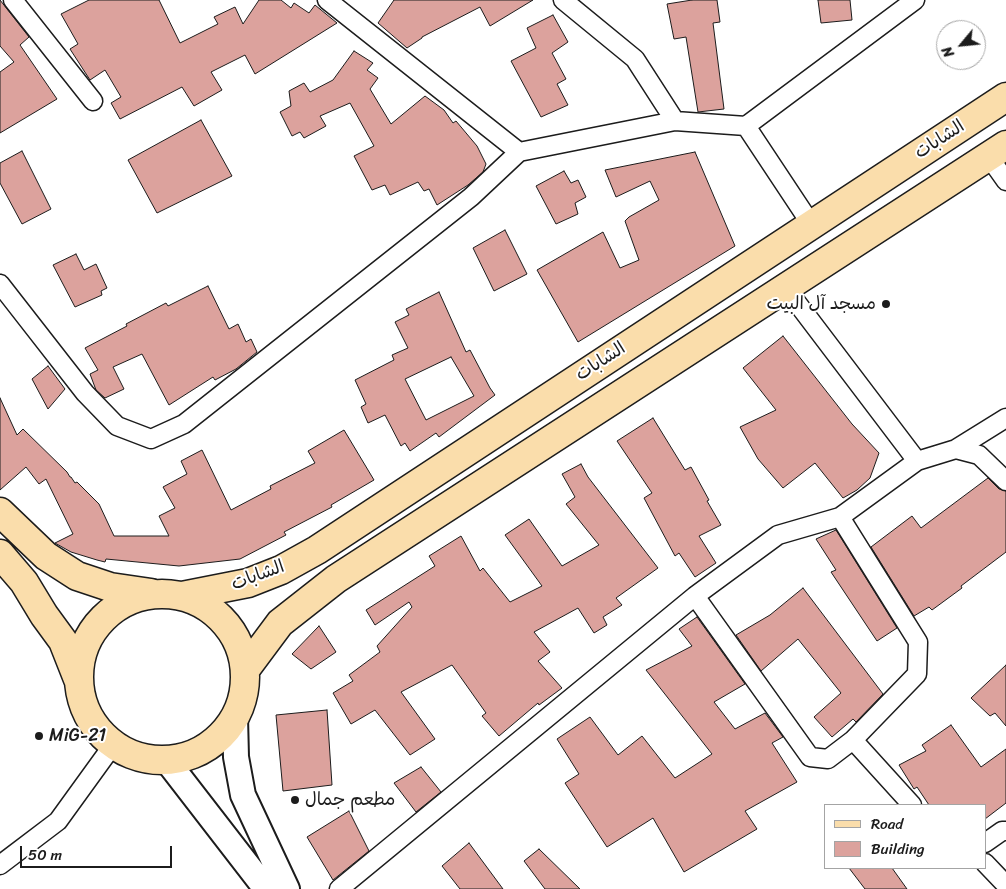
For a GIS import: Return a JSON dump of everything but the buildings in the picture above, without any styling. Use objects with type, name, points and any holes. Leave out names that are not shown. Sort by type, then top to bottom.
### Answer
[{"type":"main road","name":"الشابات","points":[[170,595],[248,584],[281,570],[316,550],[1006,97]]},
{"type":"main road","points":[[245,670],[280,623],[336,579],[997,151]]},
{"type":"main road","points":[[0,512],[46,556],[77,576],[110,587],[170,595],[206,606],[225,623],[239,645],[245,670],[244,694],[236,717],[218,740],[194,755],[167,761],[139,758],[113,745],[95,727],[83,705],[78,680],[63,641],[44,615],[24,582],[0,554]]},
{"type":"main road","points":[[78,680],[81,654],[92,631],[110,612],[132,599],[170,595]]},
{"type":"main road","points":[[236,717],[236,757],[243,795],[287,889]]},
{"type":"main road","points":[[167,761],[266,889]]},
{"type":"street","points":[[13,0],[93,101]]},
{"type":"street","points":[[326,0],[518,152]]},
{"type":"street","points":[[563,0],[635,59],[675,121]]},
{"type":"street","points":[[0,284],[85,392],[117,426],[151,439],[184,424],[471,197],[518,152],[675,121],[746,126],[915,0]]},
{"type":"street","points":[[746,126],[811,224]]},
{"type":"street","points":[[997,151],[1006,181]]},
{"type":"street","points":[[785,287],[917,461]]},
{"type":"street","points":[[339,889],[695,596],[778,535],[840,517],[917,461],[956,449],[1006,418]]},
{"type":"street","points":[[956,449],[979,455],[1006,481]]},
{"type":"street","points":[[695,596],[810,757],[828,759],[853,740],[916,674],[918,642],[840,517]]},
{"type":"street","points":[[853,740],[911,804]]},
{"type":"street","points":[[0,865],[58,821],[113,745]]},
{"type":"street","points":[[986,842],[1002,831],[1006,831]]},
{"type":"street","points":[[986,865],[1006,885]]},
{"type":"place","name":"مسجد آل البيت","points":[[886,304]]},
{"type":"place","name":"MiG-21","points":[[39,736]]},
{"type":"place","name":"مطعم جمال","points":[[295,800]]}]
